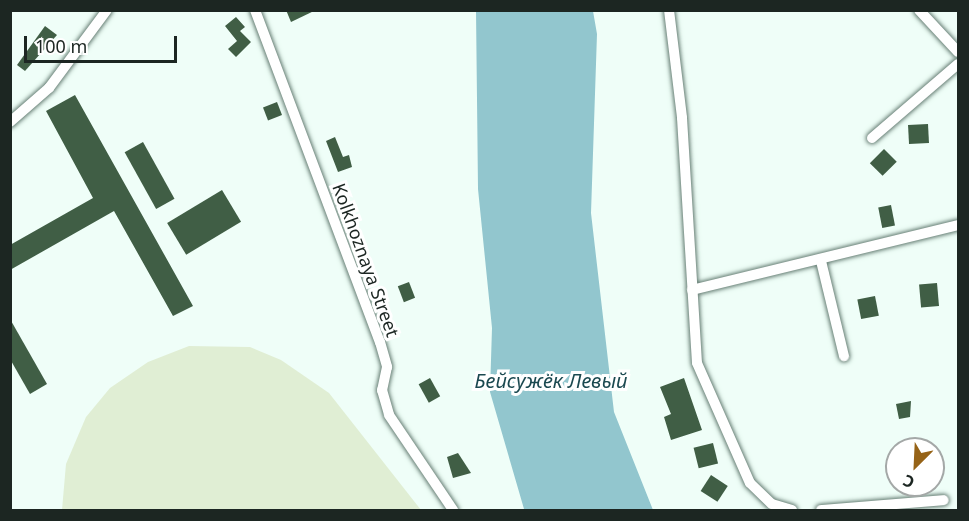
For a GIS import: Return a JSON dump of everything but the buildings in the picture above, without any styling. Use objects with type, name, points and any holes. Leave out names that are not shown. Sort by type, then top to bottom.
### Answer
[{"type":"street","points":[[10,122],[49,88],[107,10]]},
{"type":"street","name":"Kolkhoznaya Street","points":[[255,10],[380,342],[387,367],[382,390],[389,415],[453,510]]},
{"type":"street","points":[[669,10],[682,118],[697,363],[718,418],[750,483],[772,504],[792,510]]},
{"type":"street","points":[[919,10],[958,52]]},
{"type":"street","points":[[872,138],[958,64]]},
{"type":"street","points":[[692,290],[820,261],[958,225]]},
{"type":"street","points":[[820,261],[844,356]]},
{"type":"street","points":[[820,510],[944,500]]},
{"type":"green space","points":[[189,346],[250,347],[281,360],[329,393],[421,510],[62,510],[66,464],[86,417],[110,388],[148,362]]},
{"type":"water","name":"Бейсужёк Левый","points":[[476,11],[593,11],[597,34],[591,213],[614,412],[653,510],[524,509],[490,392],[492,328],[478,189]]}]
